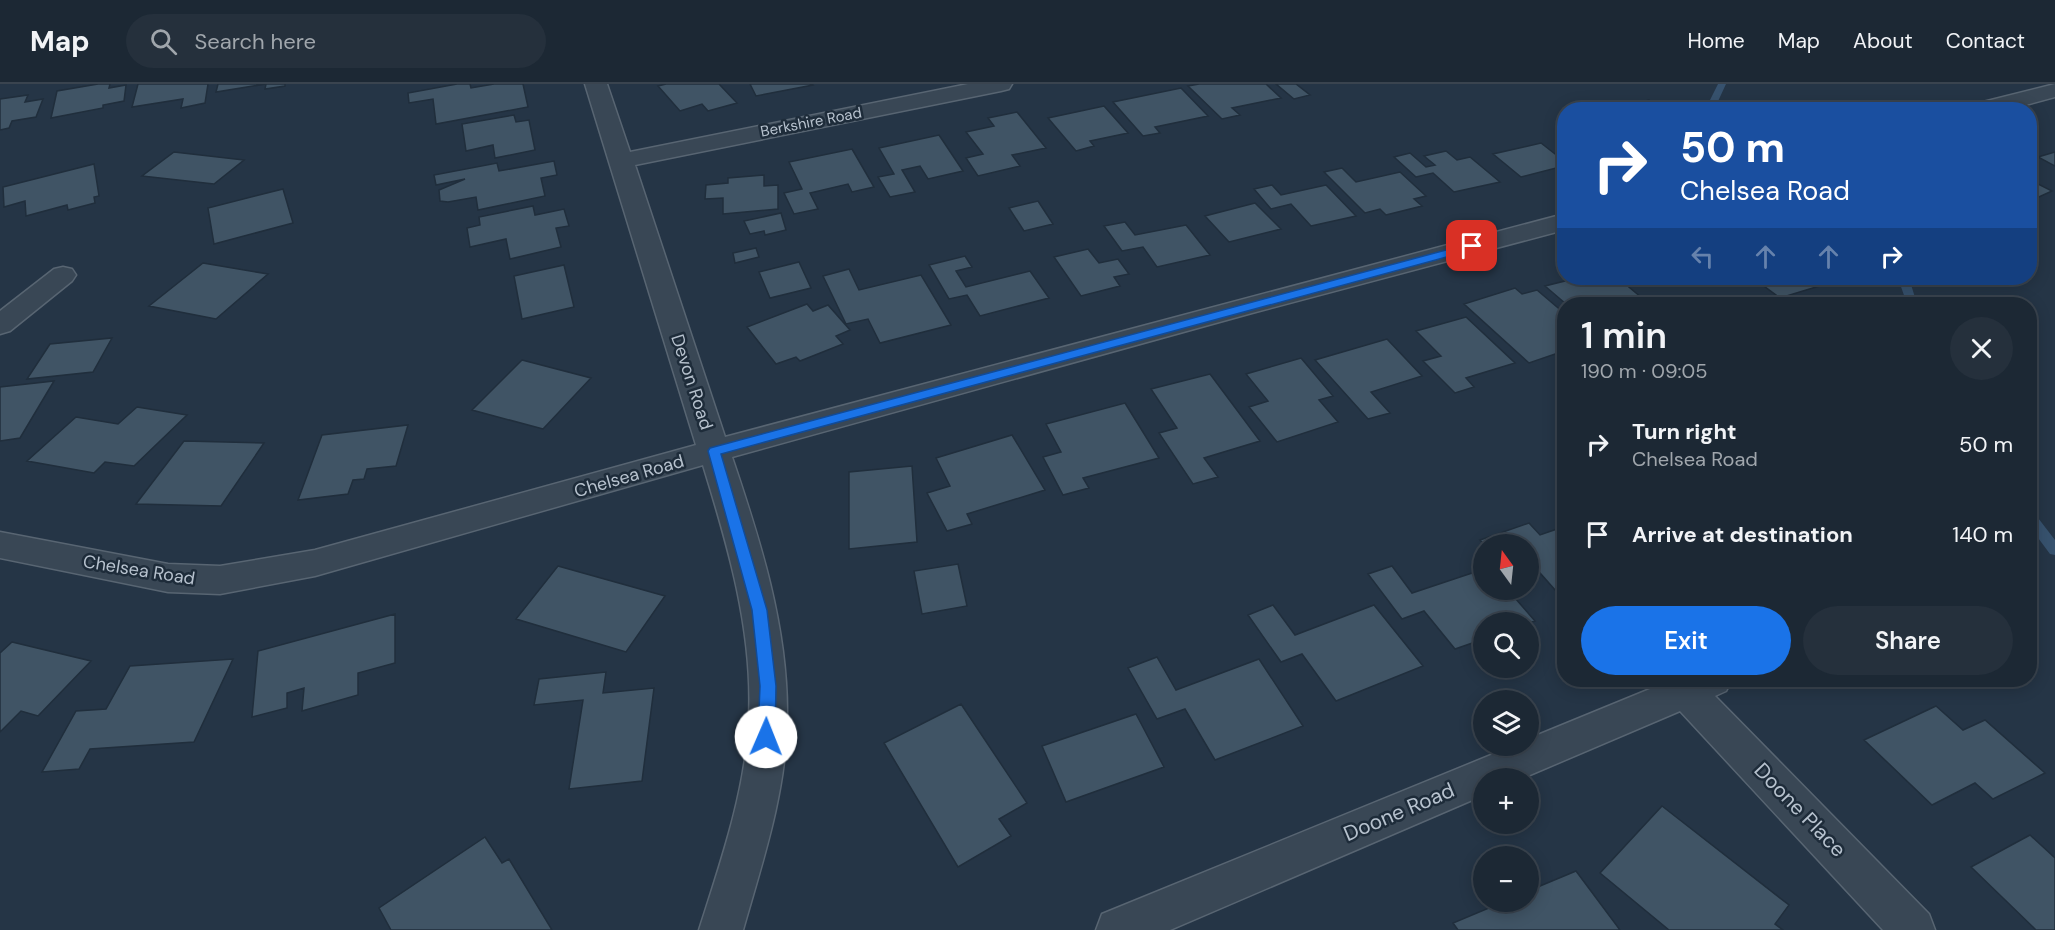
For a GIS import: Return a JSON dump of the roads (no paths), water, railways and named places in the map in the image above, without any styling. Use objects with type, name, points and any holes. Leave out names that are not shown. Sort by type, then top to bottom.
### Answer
[{"type":"street","name":"Devon Road","points":[[596,84],[714,451],[759,610],[768,686],[766,737],[757,810],[721,930]]},
{"type":"street","name":"Berkshire Road","points":[[621,161],[1001,84]]},
{"type":"street","points":[[2009,102],[2055,90]]},
{"type":"street","name":"Chelsea Road","points":[[0,545],[168,578],[220,580],[315,562],[421,535],[714,451],[1557,224]]},
{"type":"street","points":[[0,325],[63,275]]},
{"type":"street","name":"Doone Road","points":[[1137,926],[1694,687]]},
{"type":"street","name":"Doone Place","points":[[1701,687],[1913,930]]},
{"type":"waterway","points":[[1713,102],[1722,84]]},
{"type":"waterway","points":[[1906,285],[1910,297]]},
{"type":"waterway","points":[[2037,527],[2055,550]]}]
